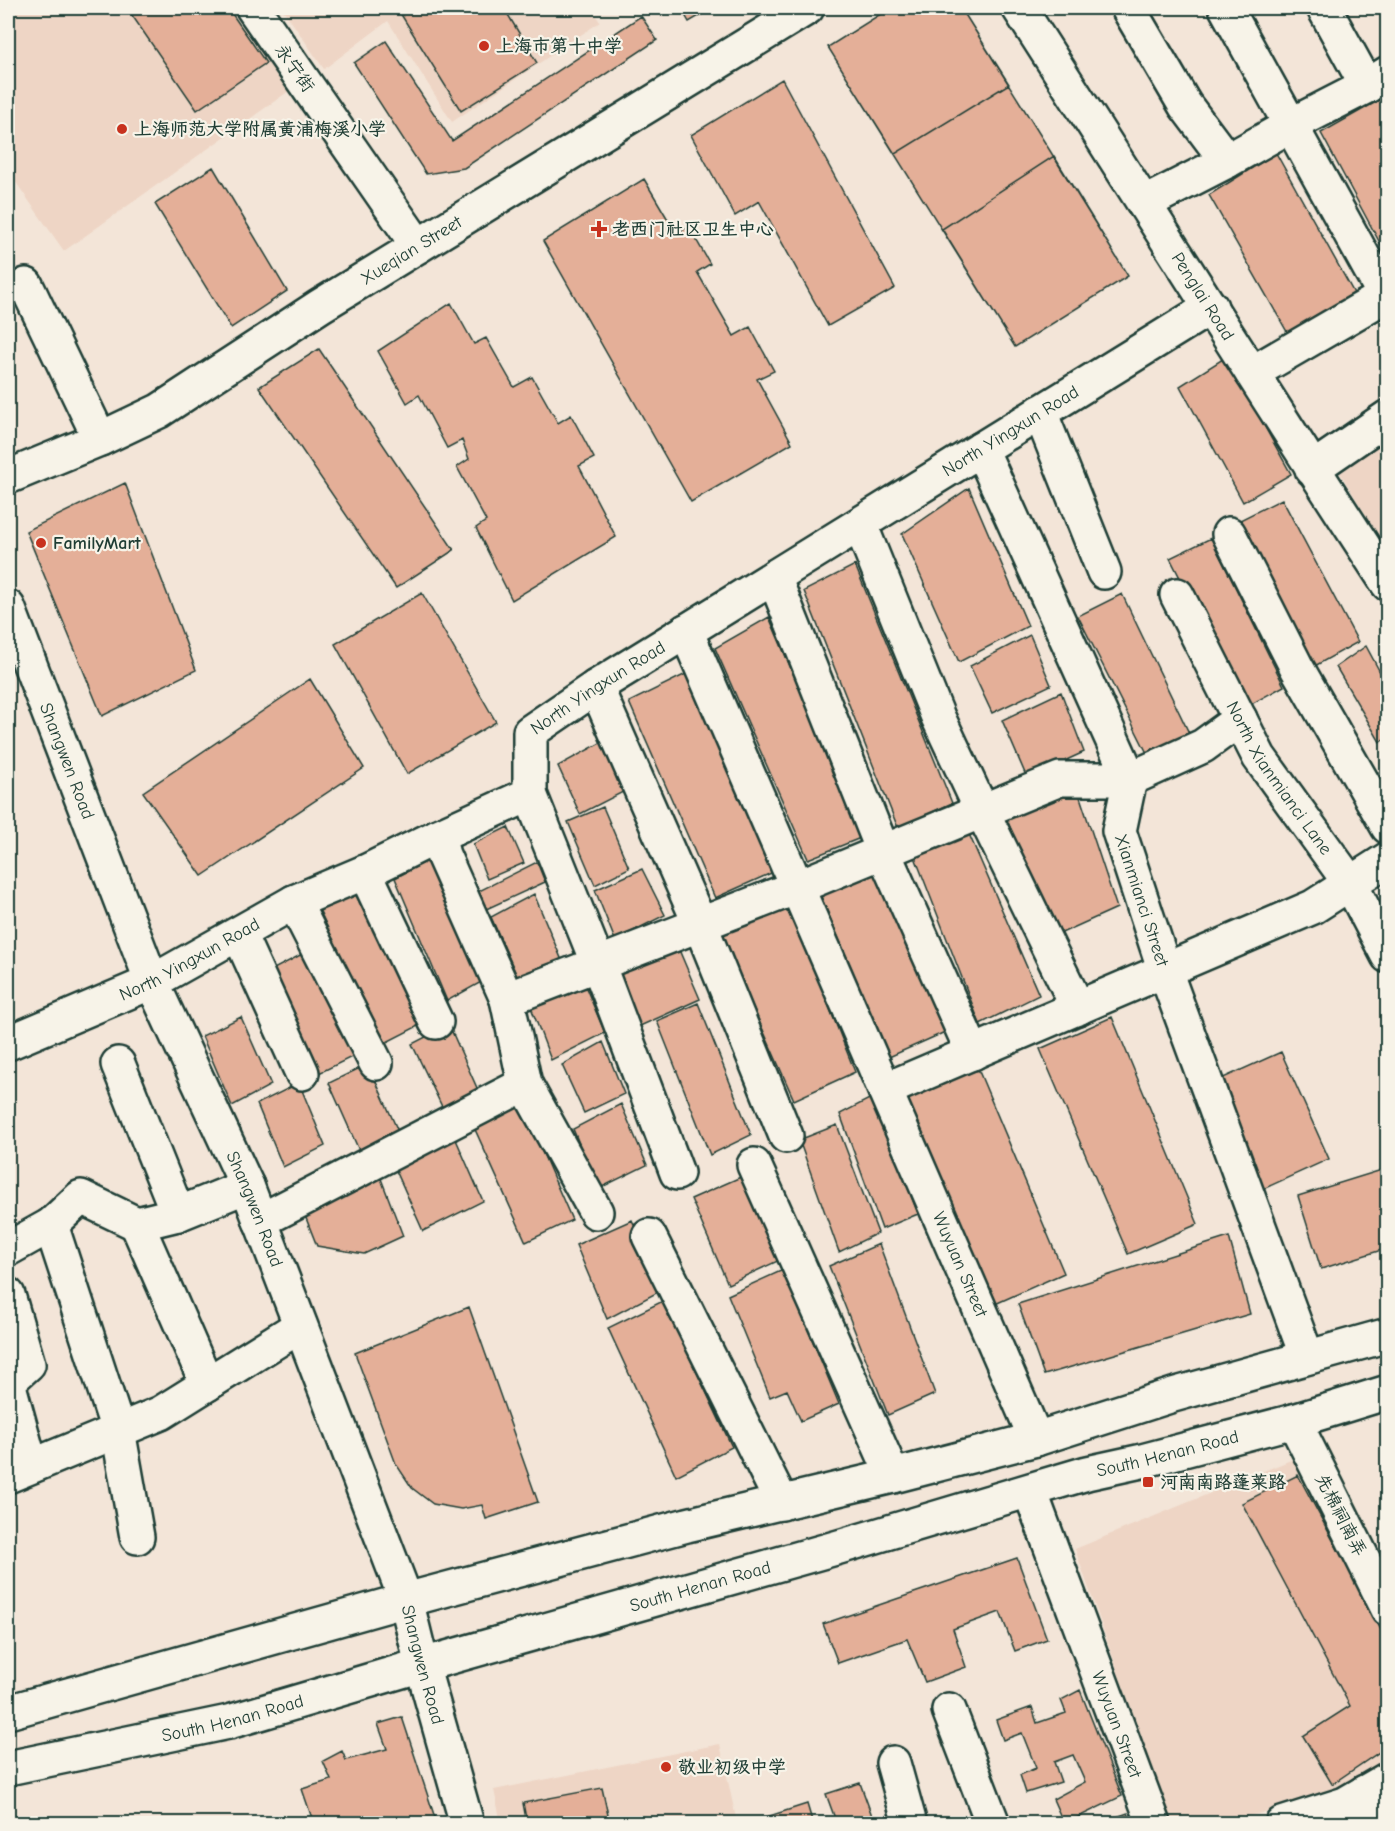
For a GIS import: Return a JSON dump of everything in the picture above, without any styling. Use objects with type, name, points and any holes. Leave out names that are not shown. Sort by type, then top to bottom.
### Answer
[{"type":"street","name":"永宁街","points":[[253,8],[418,246]]},
{"type":"street","name":"Xueqian Street","points":[[8,477],[100,439],[159,411],[320,306],[807,8]]},
{"type":"street","name":"Penglai Road","points":[[1019,8],[1312,469],[1388,584]]},
{"type":"street","points":[[1128,8],[1185,105],[1227,161]]},
{"type":"street","points":[[1226,8],[1386,295],[1252,373]]},
{"type":"street","points":[[1145,203],[1377,80],[1324,8]]},
{"type":"street","points":[[26,285],[100,439]]},
{"type":"street","name":"North Yingxun Road","points":[[8,1043],[152,982],[294,902],[364,872],[530,794],[530,732],[596,687],[1211,307]]},
{"type":"street","points":[[1040,412],[1104,572]]},
{"type":"street","points":[[1312,469],[1388,417]]},
{"type":"street","points":[[981,449],[1130,780]]},
{"type":"street","points":[[860,524],[938,717],[1078,1008]]},
{"type":"street","points":[[1229,534],[1297,668],[1388,827]]},
{"type":"street","points":[[774,578],[883,851],[973,1053]]},
{"type":"street","name":"North Xianmianci Lane","points":[[1177,595],[1259,757],[1350,883],[1388,956]]},
{"type":"street","name":"Shangwen Road","points":[[8,606],[152,982],[247,1186],[406,1600],[467,1824]]},
{"type":"street","name":"Wuyuan Street","points":[[686,631],[1036,1439]]},
{"type":"street","points":[[596,687],[700,924],[786,1137]]},
{"type":"street","points":[[507,999],[797,887],[1060,779],[1130,780],[1203,746],[1240,718]]},
{"type":"street","name":"Xianmianci Street","points":[[1130,780],[1119,831],[1165,971],[1307,1357]]},
{"type":"street","points":[[530,794],[598,964],[677,1173]]},
{"type":"street","points":[[438,836],[443,855],[507,999],[525,1084],[596,1212]]},
{"type":"street","points":[[885,1090],[1313,907],[1388,859]]},
{"type":"street","points":[[364,872],[436,1023]]},
{"type":"street","points":[[294,902],[376,1063]]},
{"type":"street","points":[[239,934],[302,1073]]},
{"type":"street","points":[[118,1064],[178,1214]]},
{"type":"street","points":[[260,1221],[525,1084]]},
{"type":"street","points":[[754,1166],[893,1476]]},
{"type":"street","points":[[8,1249],[51,1224],[81,1197],[137,1224],[178,1214],[247,1186]]},
{"type":"street","points":[[51,1224],[118,1430],[136,1537]]},
{"type":"street","points":[[137,1224],[207,1384]]},
{"type":"street","points":[[649,1236],[782,1503]]},
{"type":"street","points":[[8,1295],[28,1364],[8,1382],[19,1471],[161,1413],[300,1326]]},
{"type":"street","points":[[8,1712],[406,1600],[687,1525],[1036,1439],[1173,1395],[1388,1335]]},
{"type":"street","name":"South Henan Road","points":[[8,1768],[229,1722],[1087,1473],[1294,1421],[1388,1392]]},
{"type":"street","name":"先棉祠南弄","points":[[1294,1421],[1388,1609]]},
{"type":"street","name":"Wuyuan Street","points":[[1030,1491],[1154,1824]]},
{"type":"street","points":[[949,1710],[993,1824]]},
{"type":"street","points":[[892,1763],[910,1824]]},
{"type":"street","points":[[1282,1824],[1345,1804],[1376,1785]]},
{"type":"street","points":[[1374,1824],[1376,1785]]},
{"type":"shaded area","name":"上海师范大学附属黄浦梅溪小学","points":[[24,8],[240,8],[296,86],[64,251],[8,171],[8,19]]},
{"type":"shaded area","name":"上海市第十中学","points":[[282,8],[591,8],[600,22],[452,122],[388,21],[324,69]]},
{"type":"shaded area","points":[[1387,436],[1387,550],[1339,471]]},
{"type":"shaded area","points":[[1298,1457],[1387,1631],[1387,1761],[1340,1791],[1225,1823],[1171,1823],[1075,1549]]},
{"type":"shaded area","name":"敬业初级中学","points":[[720,1744],[737,1823],[501,1823],[494,1790]]},
{"type":"building","points":[[127,8],[228,8],[266,63],[197,110]]},
{"type":"building","points":[[397,8],[504,8],[537,63],[461,111]]},
{"type":"building","points":[[681,8],[713,8],[689,22]]},
{"type":"building","points":[[890,8],[961,8],[1128,276],[1015,347],[828,47]]},
{"type":"building","points":[[890,8],[961,8],[1009,84],[895,154],[828,47]]},
{"type":"building","points":[[641,16],[657,40],[464,168],[426,174],[354,63],[386,41],[452,141]]},
{"type":"building","points":[[782,79],[895,288],[828,326],[759,201],[735,216],[691,135]]},
{"type":"building","points":[[1383,98],[1388,107],[1388,258],[1321,133]]},
{"type":"building","points":[[1276,153],[1356,297],[1290,337],[1209,195]]},
{"type":"building","points":[[1054,156],[1128,276],[1015,347],[942,229]]},
{"type":"building","points":[[213,167],[287,291],[231,328],[155,204]]},
{"type":"building","points":[[644,179],[676,233],[689,227],[710,264],[697,272],[734,336],[750,327],[774,371],[757,379],[792,443],[691,502],[543,241]]},
{"type":"building","points":[[451,303],[474,344],[486,338],[514,387],[532,377],[558,423],[571,415],[594,458],[579,466],[616,537],[512,600],[476,528],[486,521],[457,467],[469,459],[462,440],[447,448],[419,395],[407,403],[378,351]]},
{"type":"building","points":[[319,349],[454,550],[396,588],[259,387]]},
{"type":"building","points":[[1226,357],[1291,474],[1243,502],[1180,386]]},
{"type":"building","points":[[125,483],[196,670],[102,716],[26,531]]},
{"type":"building","points":[[969,488],[1028,626],[959,662],[902,534]]},
{"type":"building","points":[[1282,499],[1358,642],[1313,667],[1238,521]]},
{"type":"building","points":[[1211,538],[1284,686],[1246,707],[1170,558]]},
{"type":"building","points":[[855,565],[952,803],[898,828],[804,591]]},
{"type":"building","points":[[422,593],[496,722],[407,774],[335,644]]},
{"type":"building","points":[[1122,594],[1189,733],[1148,755],[1078,616]]},
{"type":"building","points":[[769,617],[863,837],[808,859],[715,648]]},
{"type":"building","points":[[1030,635],[1051,685],[992,713],[970,666]]},
{"type":"building","points":[[1366,646],[1388,687],[1388,737],[1380,742],[1336,667]]},
{"type":"building","points":[[688,673],[778,870],[715,898],[629,702]]},
{"type":"building","points":[[310,679],[364,768],[202,876],[143,792]]},
{"type":"building","points":[[1061,692],[1084,752],[1027,778],[1002,720]]},
{"type":"building","points":[[602,742],[623,792],[580,814],[558,766]]},
{"type":"building","points":[[1074,779],[1117,908],[1055,936],[1005,815]]},
{"type":"building","points":[[603,807],[629,868],[595,885],[568,822]]},
{"type":"building","points":[[508,827],[524,863],[487,879],[473,844]]},
{"type":"building","points":[[969,834],[1039,995],[980,1024],[915,857]]},
{"type":"building","points":[[433,858],[485,980],[447,1001],[395,878]]},
{"type":"building","points":[[537,862],[545,882],[482,911],[475,893]]},
{"type":"building","points":[[642,869],[665,915],[615,940],[595,890]]},
{"type":"building","points":[[875,869],[945,1032],[889,1057],[820,894]]},
{"type":"building","points":[[363,886],[426,1022],[381,1045],[319,909]]},
{"type":"building","points":[[534,894],[563,963],[521,985],[491,917]]},
{"type":"building","points":[[789,906],[855,1072],[794,1100],[721,935]]},
{"type":"building","points":[[674,938],[700,999],[640,1026],[613,962]]},
{"type":"building","points":[[306,952],[358,1054],[315,1075],[268,972]]},
{"type":"building","points":[[581,976],[605,1033],[551,1060],[529,1002]]},
{"type":"building","points":[[698,1003],[751,1135],[710,1155],[657,1021]]},
{"type":"building","points":[[241,1017],[271,1085],[232,1106],[202,1036]]},
{"type":"building","points":[[1112,1017],[1198,1224],[1128,1254],[1040,1049]]},
{"type":"building","points":[[449,1025],[481,1097],[446,1115],[412,1044]]},
{"type":"building","points":[[603,1042],[624,1094],[584,1113],[562,1065]]},
{"type":"building","points":[[1281,1052],[1329,1159],[1263,1189],[1212,1083]]},
{"type":"building","points":[[368,1064],[401,1138],[362,1157],[329,1083]]},
{"type":"building","points":[[978,1069],[1064,1273],[993,1305],[905,1100]]},
{"type":"building","points":[[299,1083],[325,1146],[283,1167],[257,1104]]},
{"type":"building","points":[[873,1097],[918,1214],[882,1229],[840,1114]]},
{"type":"building","points":[[520,1101],[572,1220],[526,1242],[473,1125]]},
{"type":"building","points":[[621,1104],[647,1165],[598,1189],[573,1129]]},
{"type":"building","points":[[837,1125],[878,1233],[839,1252],[799,1140]]},
{"type":"building","points":[[454,1135],[483,1201],[423,1231],[394,1166]]},
{"type":"building","points":[[1388,1168],[1388,1248],[1321,1269],[1298,1196]]},
{"type":"building","points":[[380,1176],[403,1236],[364,1254],[317,1246],[304,1213]]},
{"type":"building","points":[[743,1176],[780,1260],[728,1284],[691,1199]]},
{"type":"building","points":[[632,1220],[664,1289],[607,1319],[576,1245]]},
{"type":"building","points":[[1229,1237],[1250,1314],[1044,1375],[1018,1304]]},
{"type":"building","points":[[879,1244],[935,1394],[888,1415],[829,1266]]},
{"type":"building","points":[[783,1270],[839,1404],[801,1421],[787,1390],[770,1397],[728,1295]]},
{"type":"building","points":[[663,1301],[732,1447],[676,1476],[608,1328]]},
{"type":"building","points":[[469,1307],[538,1502],[486,1519],[482,1505],[461,1509],[433,1504],[412,1488],[396,1464],[355,1353]]},
{"type":"building","points":[[1298,1475],[1388,1643],[1388,1746],[1332,1784],[1303,1736],[1350,1706],[1242,1503]]},
{"type":"building","points":[[1017,1558],[1047,1639],[1015,1651],[1000,1612],[953,1629],[966,1667],[925,1682],[907,1639],[838,1663],[823,1624]]},
{"type":"building","points":[[1080,1690],[1122,1796],[1064,1824],[1053,1799],[1085,1782],[1073,1755],[1054,1762],[1061,1782],[1026,1793],[1020,1775],[1036,1768],[1022,1733],[1003,1740],[996,1720],[1032,1707],[1037,1723],[1066,1713],[1061,1700]]},
{"type":"building","points":[[402,1717],[437,1824],[344,1824],[343,1821],[335,1824],[314,1824],[302,1789],[331,1780],[323,1761],[342,1751],[346,1760],[387,1749],[378,1724]]},
{"type":"building","points":[[860,1783],[875,1824],[837,1824],[826,1794]]},
{"type":"building","points":[[602,1788],[610,1824],[527,1824],[523,1803]]},
{"type":"building","points":[[807,1804],[813,1824],[758,1824],[757,1820]]},
{"type":"building","points":[[1128,1813],[1132,1824],[1096,1824]]},
{"type":"place","name":"上海市第十中学","points":[[484,46]]},
{"type":"place","name":"上海师范大学附属黄浦梅溪小学","points":[[122,129]]},
{"type":"place","name":"老西门社区卫生中心","points":[[599,229]]},
{"type":"place","name":"FamilyMart","points":[[41,543]]},
{"type":"place","name":"河南南路蓬莱路","points":[[1148,1482]]},
{"type":"place","name":"敬业初级中学","points":[[666,1767]]}]
